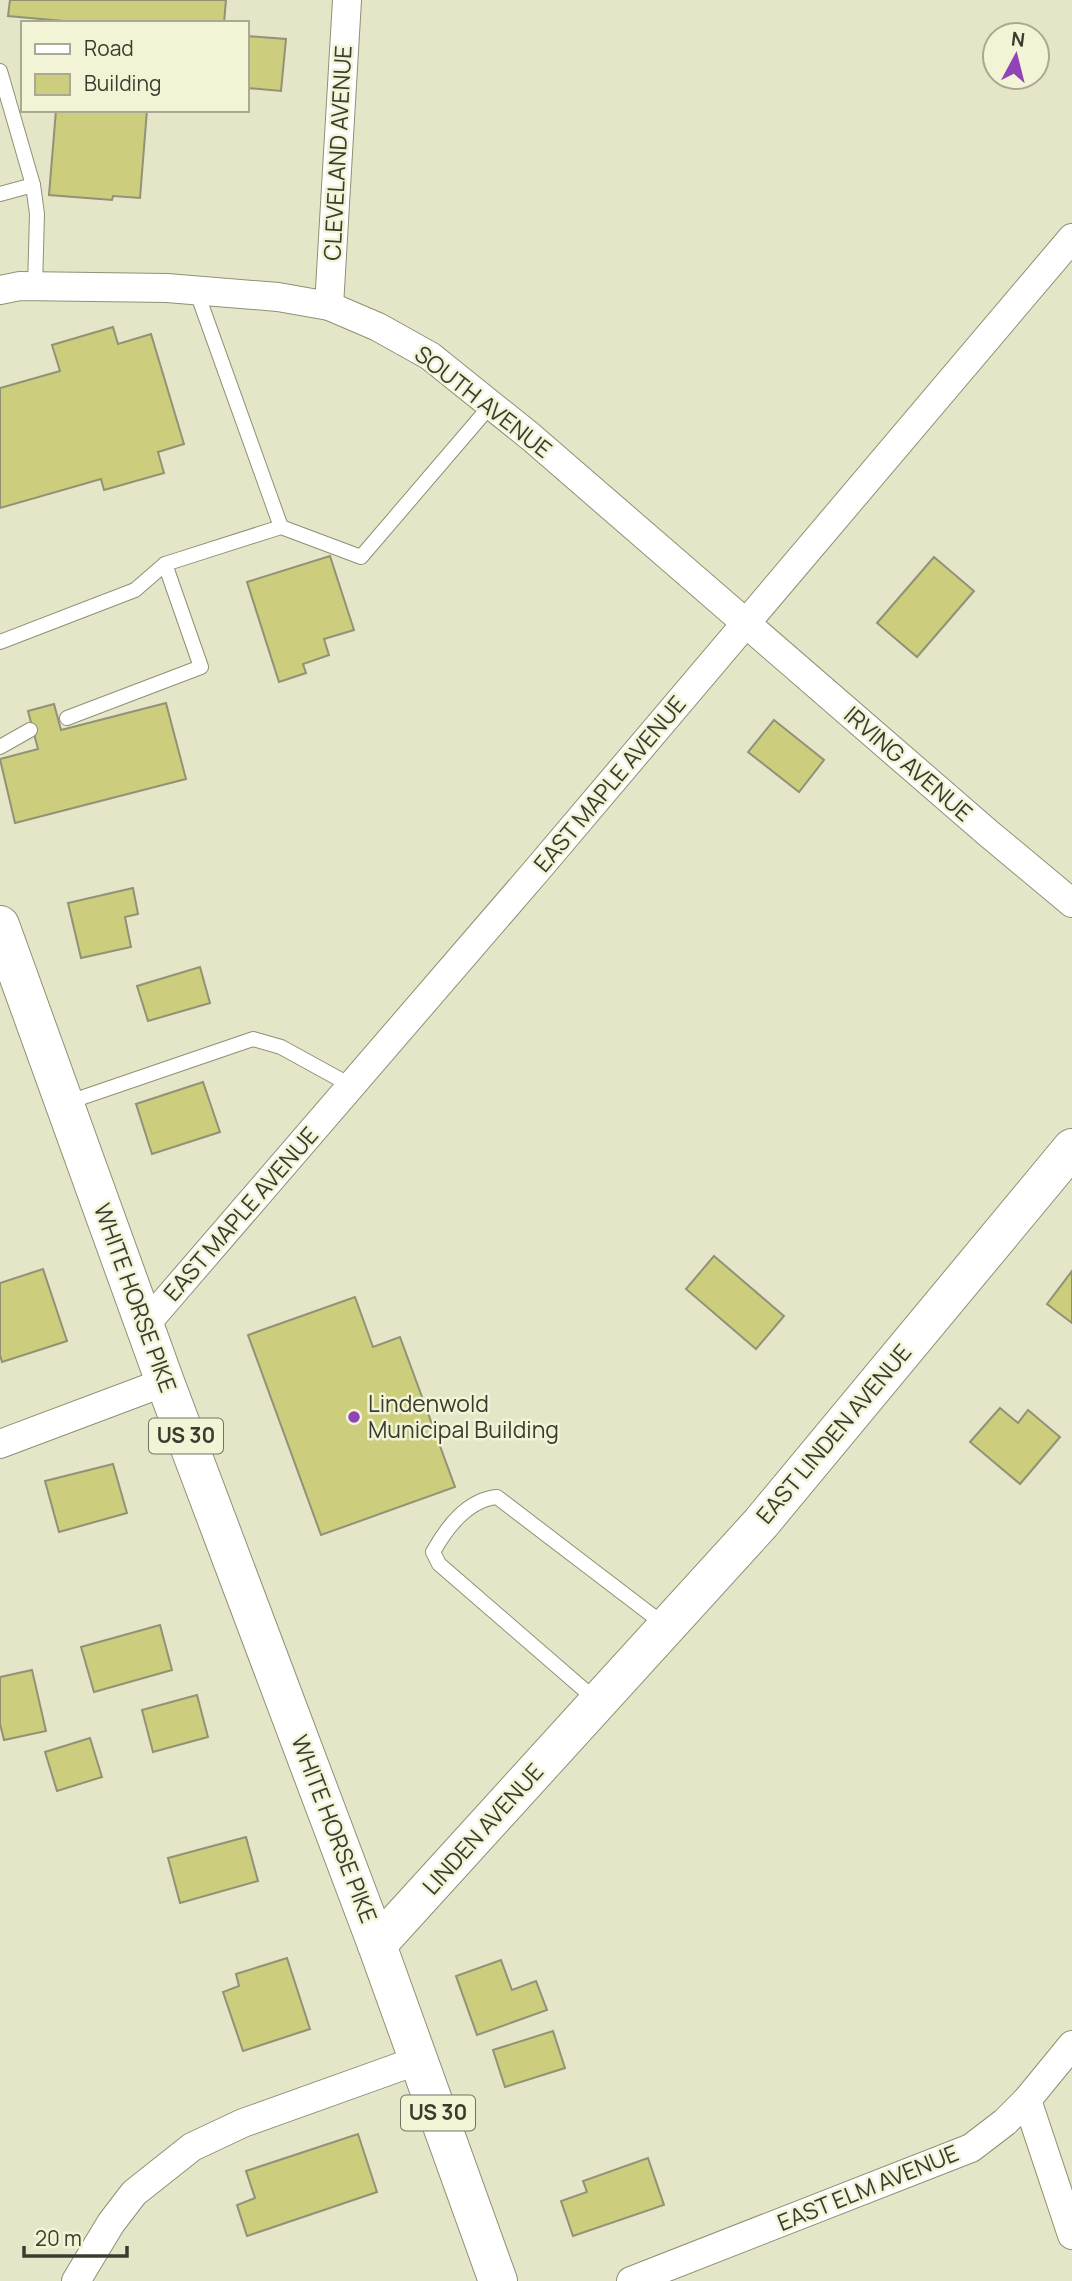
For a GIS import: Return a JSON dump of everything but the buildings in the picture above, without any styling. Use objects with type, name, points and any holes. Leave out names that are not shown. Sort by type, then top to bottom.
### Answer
[{"type":"main road","name":"WHITE HORSE PIKE","points":[[0,925],[165,1382],[377,1945]]},
{"type":"main road","name":"EAST LINDEN AVENUE","points":[[593,1708],[761,1523],[1072,1148]]},
{"type":"main road","name":"LINDEN AVENUE","points":[[377,1945],[593,1708]]},
{"type":"main road","name":"US 30","points":[[377,1945],[498,2281]]},
{"type":"street","name":"CLEVELAND AVENUE","points":[[329,306],[347,0]]},
{"type":"street","name":"EAST MAPLE AVENUE","points":[[145,1325],[746,624],[1072,238]]},
{"type":"street","name":"SOUTH AVENUE","points":[[0,290],[35,286],[167,288],[278,297],[329,306],[377,327],[430,356],[491,405],[746,624]]},
{"type":"street","name":"IRVING AVENUE","points":[[746,624],[1072,903]]},
{"type":"street","points":[[0,1444],[165,1382]]},
{"type":"street","name":"EAST ELM AVENUE","points":[[631,2281],[971,2148],[1005,2122],[1027,2100],[1072,2045]]},
{"type":"street","points":[[76,2281],[111,2223],[134,2193],[192,2147],[243,2123],[419,2060]]},
{"type":"street","points":[[1027,2100],[1072,2235]]},
{"type":"lane","points":[[0,71],[2,88],[33,186],[37,214],[35,286]]},
{"type":"lane","points":[[0,194],[33,186]]},
{"type":"lane","points":[[196,290],[281,527]]},
{"type":"lane","points":[[0,642],[135,590],[165,564],[281,527],[361,557],[491,405]]},
{"type":"lane","points":[[67,718],[201,667],[165,564]]},
{"type":"lane","points":[[0,747],[30,730]]},
{"type":"lane","points":[[65,1104],[254,1039],[281,1047],[352,1086]]},
{"type":"lane","points":[[593,1708],[439,1564],[433,1552],[446,1528],[481,1499],[497,1497],[667,1627]]},
{"type":"place","name":"Lindenwold Municipal Building","points":[[354,1417]]}]
